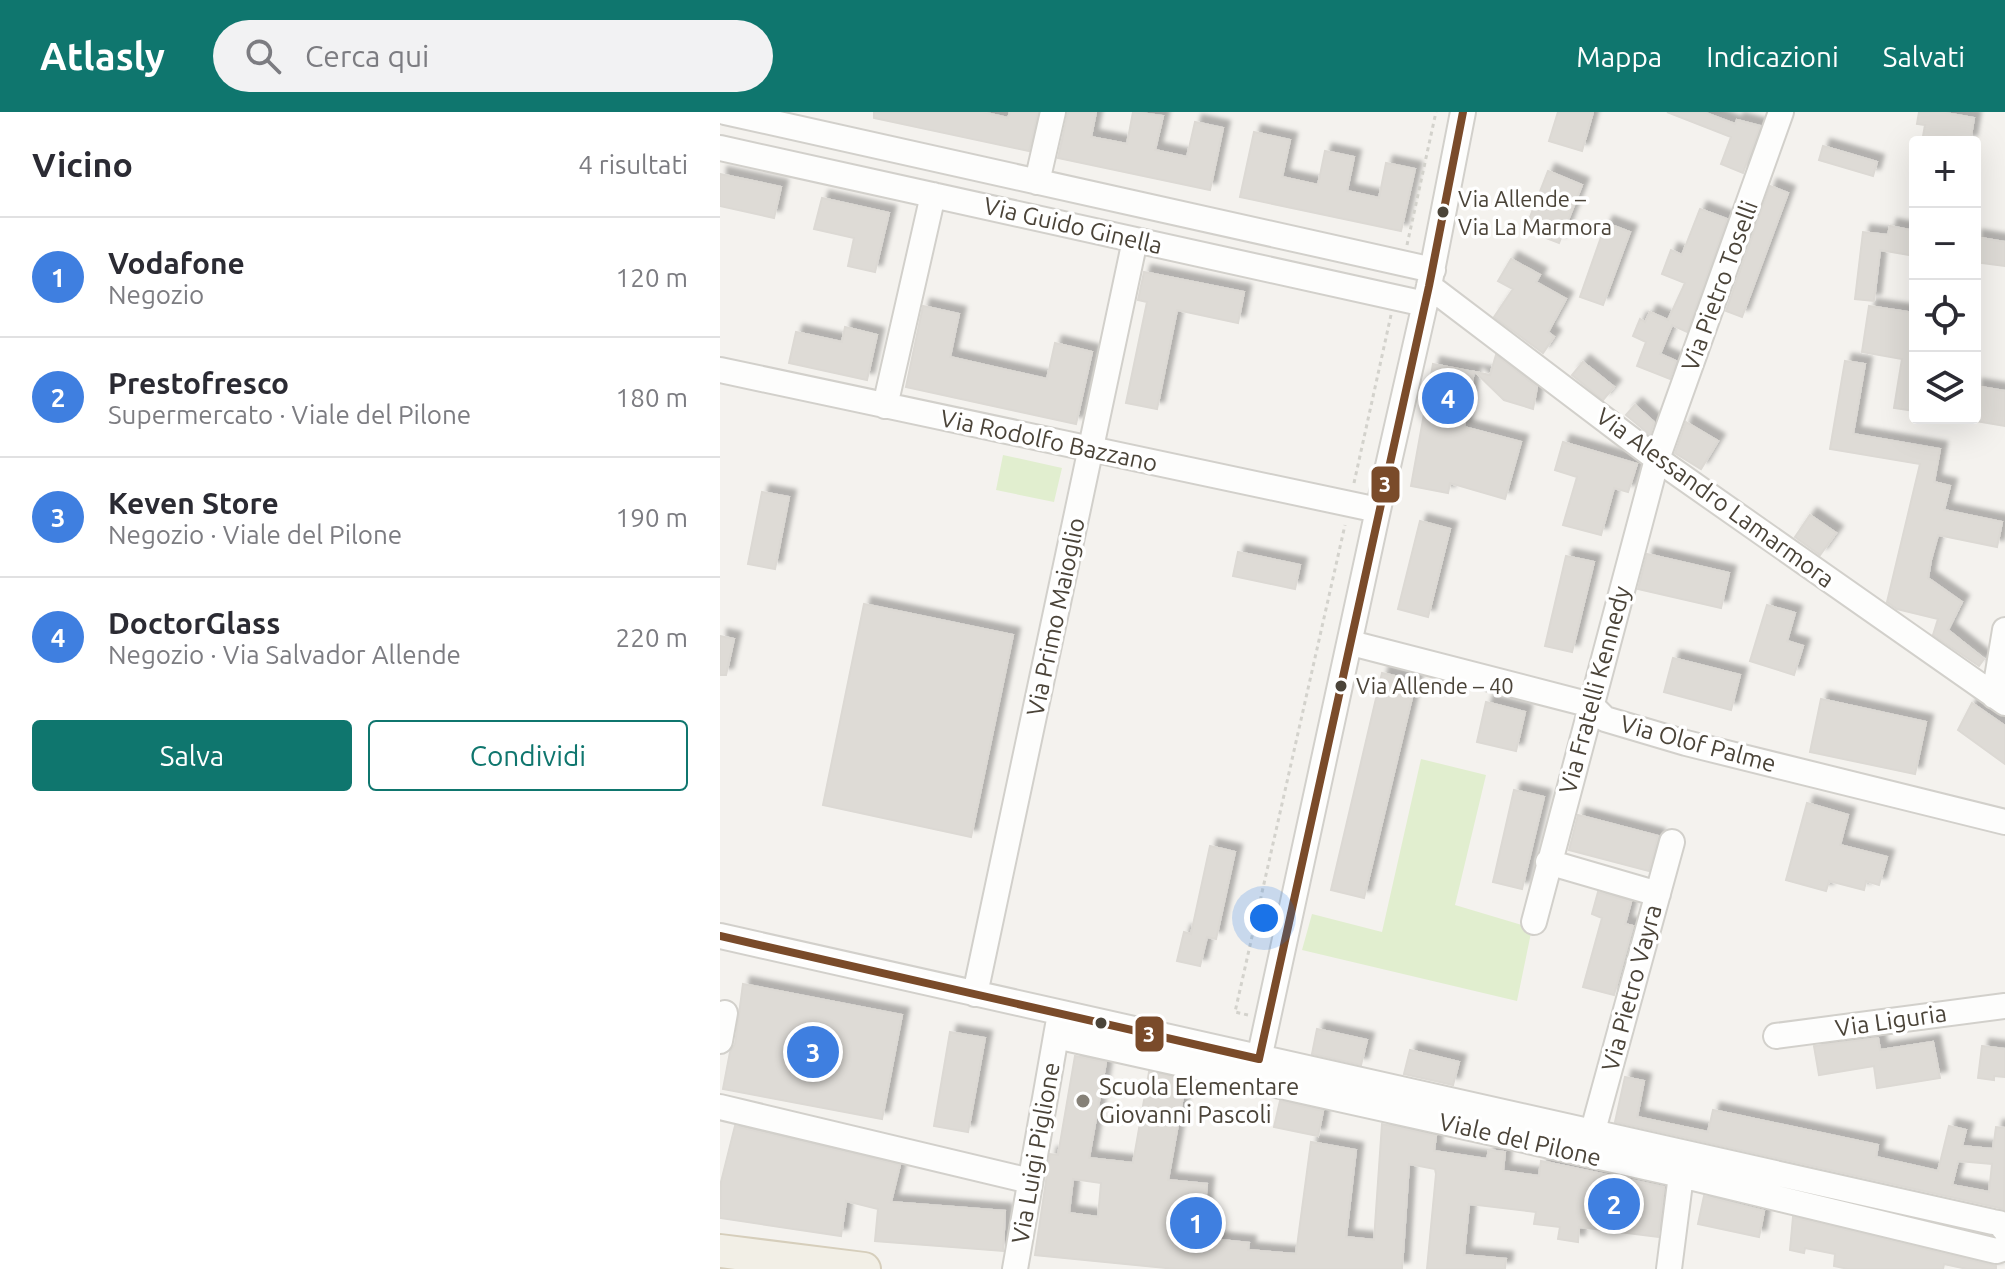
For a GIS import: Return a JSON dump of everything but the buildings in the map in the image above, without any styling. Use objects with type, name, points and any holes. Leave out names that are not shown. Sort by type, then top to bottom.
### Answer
[{"type":"main road","points":[[730,1258],[864,1269]]},
{"type":"street","name":"Via Guido Ginella","points":[[720,148],[1395,298],[1429,287],[1403,263],[725,112]]},
{"type":"street","name":"Via Guido Ginella","points":[[1037,182],[1053,112]]},
{"type":"street","points":[[1259,1059],[1429,287],[1463,112]]},
{"type":"street","name":"Via Pietro Toselli","points":[[1657,459],[1781,112]]},
{"type":"street","points":[[885,406],[933,195]]},
{"type":"street","name":"Via Primo Maioglio","points":[[975,994],[1135,240]]},
{"type":"street","name":"Via Alessandro Lamarmora","points":[[1429,287],[1657,459],[2000,700]]},
{"type":"street","name":"Via Rodolfo Bazzano","points":[[720,370],[1378,510]]},
{"type":"street","name":"Via Fratelli Kennedy","points":[[1534,922],[1657,459]]},
{"type":"street","points":[[2000,700],[2005,630]]},
{"type":"street","name":"Via Olof Palme","points":[[1351,643],[1591,705],[1605,719],[1673,739],[2005,822]]},
{"type":"street","name":"Via Pietro Vayra","points":[[1592,1134],[1672,842]]},
{"type":"street","points":[[1548,862],[1658,894]]},
{"type":"street","name":"Viale del Pilone","points":[[720,936],[975,994],[1058,1025],[1996,1251],[2005,1248]]},
{"type":"street","name":"Via Liguria","points":[[1776,1036],[2005,1006]]},
{"type":"street","points":[[720,1041],[725,1013]]},
{"type":"street","name":"Viale del Pilone","points":[[1058,1025],[1259,1059],[1999,1223],[2005,1230]]},
{"type":"street","name":"Via Luigi Piglione","points":[[1015,1269],[1058,1025]]},
{"type":"street","points":[[720,1107],[1030,1181]]},
{"type":"street","points":[[1669,1269],[1681,1175]]},
{"type":"path","points":[[1403,263],[1436,112]]},
{"type":"path","points":[[1268,1020],[1235,1012],[1395,298]]},
{"type":"green space","points":[[1003,455],[1062,468],[1054,502],[996,490]]},
{"type":"green space","points":[[1421,759],[1486,775],[1455,905],[1532,928],[1517,1001],[1302,950],[1312,914],[1382,932]]},
{"type":"transit line","name":"3","points":[[720,936],[1259,1059],[1429,286],[1463,112]]},
{"type":"place","name":"Via Allende – Via La Marmora","points":[[1443,212]]},
{"type":"place","name":"DoctorGlass","points":[[1448,398]]},
{"type":"place","name":"Via Allende – 40","points":[[1341,686]]},
{"type":"place","name":"Keven Store","points":[[813,1052]]},
{"type":"place","name":"Scuola Elementare Giovanni Pascoli","points":[[1083,1101]]},
{"type":"place","name":"Prestofresco","points":[[1614,1204]]},
{"type":"place","name":"Vodafone","points":[[1196,1223]]}]
